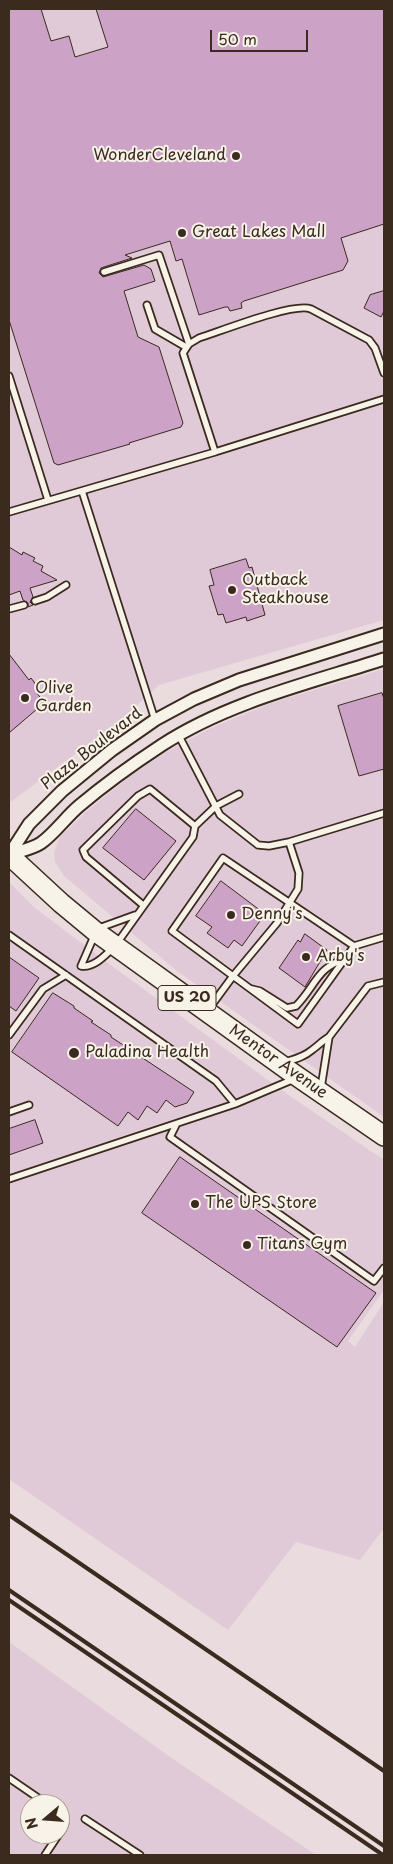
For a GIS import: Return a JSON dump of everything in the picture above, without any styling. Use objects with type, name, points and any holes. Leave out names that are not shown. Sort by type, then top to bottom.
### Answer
[{"type":"main road","name":"Mentor Avenue","points":[[9,855],[61,903],[115,946],[278,1064],[384,1136]]},
{"type":"street","name":"Plaza Boulevard","points":[[9,855],[29,824],[62,791],[112,750],[155,720],[194,699],[239,680],[384,634]]},
{"type":"street","points":[[9,855],[40,843],[78,806],[110,780],[179,736],[233,710],[279,692],[384,659]]},
{"type":"lane","points":[[104,272],[159,255],[187,345]]},
{"type":"lane","points":[[146,305],[155,329],[187,345]]},
{"type":"lane","points":[[214,452],[183,353],[187,345],[199,338],[286,310],[308,308],[369,340],[375,348],[384,373]]},
{"type":"lane","points":[[9,376],[48,500]]},
{"type":"lane","points":[[9,512],[214,452],[384,399]]},
{"type":"lane","points":[[82,491],[155,720]]},
{"type":"lane","points":[[35,601],[47,597],[66,586]]},
{"type":"lane","points":[[9,609],[24,604]]},
{"type":"lane","points":[[179,736],[220,815],[258,845],[269,846],[290,842],[384,813]]},
{"type":"lane","points":[[143,905],[86,858],[83,850],[138,796],[150,789],[195,826]]},
{"type":"lane","points":[[137,914],[94,930],[81,966],[91,965],[115,946],[193,837],[195,826],[216,806],[239,794]]},
{"type":"lane","points":[[206,1012],[232,976],[277,923],[298,889],[299,873],[290,842]]},
{"type":"lane","points":[[354,946],[223,858],[172,931],[298,1024],[354,946],[384,936]]},
{"type":"lane","points":[[9,935],[216,1081],[235,1104]]},
{"type":"lane","points":[[248,987],[260,991],[287,1008],[296,1006],[326,968],[334,962],[345,959]]},
{"type":"lane","points":[[9,1033],[43,988],[66,975]]},
{"type":"lane","points":[[278,1064],[306,1055],[329,1037],[368,986],[384,982]]},
{"type":"lane","points":[[320,1093],[329,1037]]},
{"type":"lane","points":[[9,1179],[176,1125],[235,1104],[298,1078]]},
{"type":"lane","points":[[9,1112],[29,1105]]},
{"type":"lane","points":[[176,1125],[170,1137],[374,1282],[384,1268]]},
{"type":"lane","points":[[9,1778],[32,1794]]},
{"type":"lane","points":[[85,1818],[140,1855]]},
{"type":"lane","points":[[45,1855],[52,1844]]},
{"type":"shaded area","points":[[9,9],[384,9],[384,620],[159,685],[121,720],[9,802]]},
{"type":"shaded area","points":[[384,669],[384,1117],[177,971],[64,876],[55,862],[54,853],[59,838],[88,810],[125,780],[166,752],[209,729],[271,703]]},
{"type":"shaded area","points":[[9,882],[35,908],[112,966],[287,1094],[384,1160],[384,1290],[348,1341],[355,1347],[384,1302],[384,1528],[360,1560],[296,1542],[228,1630],[9,1479]]},
{"type":"shaded area","points":[[9,1642],[173,1759],[316,1855],[9,1855]]},
{"type":"building","name":"Great Lakes Mall","points":[[9,9],[41,9],[51,41],[69,36],[75,57],[108,47],[96,9],[384,9],[384,224],[341,238],[348,261],[343,270],[244,301],[241,303],[242,308],[230,311],[228,307],[225,307],[199,315],[182,259],[176,261],[170,241],[125,255],[132,258],[101,268],[99,273],[103,277],[144,265],[151,269],[155,281],[124,291],[138,337],[159,347],[183,423],[181,427],[58,465],[54,463],[9,320]]},
{"type":"building","points":[[384,291],[384,311],[381,317],[364,308],[370,295]]},
{"type":"building","points":[[9,547],[22,555],[23,552],[35,558],[33,561],[43,566],[41,571],[57,580],[30,588],[33,597],[30,602],[33,605],[28,607],[28,603],[23,600],[20,591],[9,595]]},
{"type":"building","name":"Outback Steakhouse","points":[[246,559],[249,568],[252,567],[265,615],[247,621],[246,617],[226,623],[223,614],[218,615],[209,586],[214,585],[210,570]]},
{"type":"building","name":"Olive Garden","points":[[9,654],[29,680],[31,678],[40,690],[37,693],[44,703],[9,733]]},
{"type":"building","points":[[382,693],[384,699],[384,769],[359,776],[338,706]]},
{"type":"building","points":[[136,809],[176,841],[144,880],[103,848]]},
{"type":"building","name":"Denny's","points":[[221,881],[265,914],[242,946],[234,940],[228,948],[207,933],[212,927],[196,916]]},
{"type":"building","points":[[305,934],[327,950],[305,987],[279,968],[298,940],[300,942]]},
{"type":"building","points":[[9,957],[39,978],[16,1011],[9,1006]]},
{"type":"building","points":[[53,993],[74,1006],[74,1008],[93,1021],[91,1022],[111,1035],[111,1037],[194,1092],[187,1103],[175,1107],[166,1100],[157,1113],[147,1106],[138,1120],[128,1112],[118,1126],[12,1052]]},
{"type":"building","points":[[35,1120],[43,1143],[9,1155],[9,1129]]},
{"type":"building","points":[[180,1157],[376,1293],[337,1347],[142,1213]]},
{"type":"railway","points":[[9,1515],[384,1771]]},
{"type":"railway","points":[[9,1590],[384,1846]]},
{"type":"railway","points":[[9,1600],[383,1855]]},
{"type":"place","name":"WonderCleveland","points":[[236,156]]},
{"type":"place","name":"Great Lakes Mall","points":[[182,233]]},
{"type":"place","name":"Outback Steakhouse","points":[[232,590]]},
{"type":"place","name":"Olive Garden","points":[[25,698]]},
{"type":"place","name":"Denny's","points":[[231,915]]},
{"type":"place","name":"Arby's","points":[[306,957]]},
{"type":"place","name":"Paladina Health","points":[[74,1053]]},
{"type":"place","name":"The UPS Store","points":[[195,1204]]},
{"type":"place","name":"Titans Gym","points":[[247,1245]]}]
